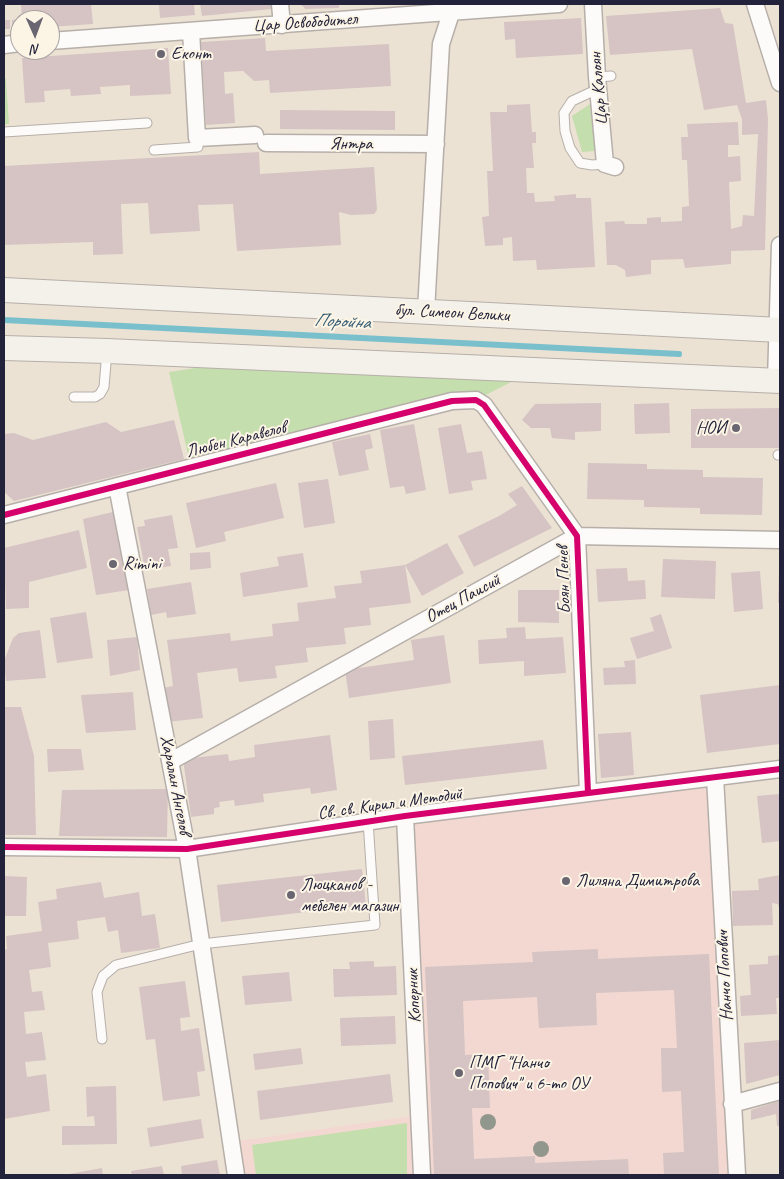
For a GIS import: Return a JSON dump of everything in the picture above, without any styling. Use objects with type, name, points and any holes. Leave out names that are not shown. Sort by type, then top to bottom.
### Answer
[{"type":"main road","name":"бул. Симеон Велики","points":[[4,290],[778,330]]},
{"type":"main road","points":[[4,348],[778,381]]},
{"type":"street","points":[[280,4],[282,25]]},
{"type":"street","name":"Цар Освободител","points":[[60,40],[282,25],[451,8],[559,4]]},
{"type":"street","name":"Цар Калоян","points":[[593,4],[610,166]]},
{"type":"street","points":[[755,4],[780,84]]},
{"type":"street","points":[[426,311],[441,44],[451,8]]},
{"type":"street","points":[[191,31],[197,138]]},
{"type":"street","name":"Янтра","points":[[197,138],[436,144]]},
{"type":"street","points":[[778,381],[780,245]]},
{"type":"street","name":"Любен Каравелов","points":[[4,515],[452,401],[476,400]]},
{"type":"street","name":"Боян Пенев","points":[[476,400],[484,405],[577,536],[588,793]]},
{"type":"street","name":"Харалан Ангелов","points":[[117,486],[187,849],[236,1175]]},
{"type":"street","points":[[577,536],[780,540]]},
{"type":"street","name":"Отец Паисий","points":[[171,761],[577,536]]},
{"type":"street","name":"Св. св. Кирил и Методий","points":[[4,847],[187,849],[405,816],[780,769]]},
{"type":"street","name":"Нанчо Попович","points":[[715,777],[737,1175]]},
{"type":"street","name":"Коперник","points":[[405,816],[422,1175]]},
{"type":"street","points":[[732,1104],[780,1091]]},
{"type":"lane","points":[[602,81],[572,101],[564,113],[565,131],[570,148],[580,162],[610,166]]},
{"type":"lane","points":[[4,132],[147,123]]},
{"type":"lane","points":[[154,150],[198,147],[197,138]]},
{"type":"lane","points":[[74,397],[95,397],[100,394],[104,388],[107,351]]},
{"type":"lane","points":[[102,1039],[97,992],[104,976],[116,965],[201,944],[375,925],[368,821]]},
{"type":"shaded area","points":[[715,777],[737,1175],[236,1175],[231,1142],[419,1115],[405,816]]},
{"type":"green space","points":[[4,77],[6,79],[9,124],[4,124]]},
{"type":"green space","points":[[590,104],[595,151],[582,152],[572,116]]},
{"type":"green space","points":[[208,366],[515,380],[476,400],[191,467],[169,372]]},
{"type":"green space","points":[[407,1123],[407,1175],[256,1175],[252,1145]]},
{"type":"building","points":[[21,4],[91,4],[93,24],[60,26],[60,10],[21,10]]},
{"type":"building","points":[[159,4],[194,4],[195,15],[160,18]]},
{"type":"building","points":[[200,4],[271,4],[271,9],[202,16]]},
{"type":"building","points":[[298,4],[339,4],[339,8],[305,9]]},
{"type":"building","points":[[720,8],[725,23],[733,24],[746,103],[766,100],[768,119],[765,250],[731,251],[731,264],[685,268],[683,259],[651,260],[651,274],[626,277],[625,270],[616,265],[607,265],[605,222],[624,221],[625,224],[647,224],[647,218],[661,217],[661,222],[682,221],[682,207],[689,206],[687,160],[682,160],[681,137],[688,137],[687,124],[738,122],[739,145],[728,145],[728,157],[740,156],[741,181],[729,182],[731,229],[742,226],[743,215],[754,216],[758,134],[742,135],[742,119],[737,105],[704,110],[692,49],[610,55],[606,16]]},
{"type":"building","points":[[581,18],[583,54],[516,58],[515,39],[505,40],[504,22]]},
{"type":"building","points":[[4,20],[10,20],[10,29],[4,29]]},
{"type":"building","points":[[265,38],[266,51],[389,44],[391,86],[270,93],[269,80],[254,81],[243,71],[224,72],[225,94],[233,93],[235,123],[206,125],[201,42]]},
{"type":"building","points":[[168,48],[171,94],[130,96],[130,85],[100,87],[101,94],[71,96],[70,89],[44,91],[45,102],[25,103],[22,60],[60,60],[60,55]]},
{"type":"building","points":[[530,104],[532,132],[536,132],[536,143],[532,143],[534,168],[526,168],[527,193],[534,193],[535,202],[555,201],[554,196],[576,194],[576,198],[591,198],[595,267],[537,270],[536,260],[513,261],[512,237],[503,238],[503,245],[485,246],[482,217],[489,216],[487,171],[493,171],[490,112],[507,112],[507,105]]},
{"type":"building","points":[[280,110],[395,111],[395,130],[280,129]]},
{"type":"building","points":[[259,152],[260,174],[374,167],[377,210],[374,214],[351,215],[339,212],[341,245],[237,251],[233,204],[198,205],[200,231],[150,234],[148,203],[121,204],[123,254],[93,255],[93,242],[4,245],[4,166]]},
{"type":"building","points":[[601,403],[601,431],[575,432],[575,440],[552,438],[550,428],[531,428],[522,420],[535,404]]},
{"type":"building","points":[[669,403],[670,433],[635,434],[634,404]]},
{"type":"building","name":"НОИ","points":[[780,408],[780,448],[691,448],[691,409]]},
{"type":"building","points":[[174,420],[184,459],[14,501],[4,492],[4,434],[14,433],[33,440],[106,422],[121,432]]},
{"type":"building","points":[[414,424],[426,490],[406,494],[404,486],[390,488],[380,430]]},
{"type":"building","points":[[461,424],[467,453],[482,451],[487,479],[471,481],[473,490],[449,494],[438,428]]},
{"type":"building","points":[[370,434],[373,448],[365,450],[369,470],[339,476],[332,442]]},
{"type":"building","points":[[588,463],[647,464],[647,469],[703,470],[703,477],[763,478],[762,515],[700,514],[700,508],[644,507],[644,500],[587,499]]},
{"type":"building","points":[[328,479],[335,523],[304,528],[298,483]]},
{"type":"building","points":[[276,483],[284,518],[224,532],[226,541],[196,548],[186,503]]},
{"type":"building","points":[[522,486],[552,528],[474,567],[458,536],[517,505],[508,494]]},
{"type":"building","points":[[117,511],[129,590],[96,595],[83,519]]},
{"type":"building","points":[[172,515],[178,548],[168,549],[171,566],[145,570],[137,527],[145,526],[144,520]]},
{"type":"building","points":[[79,530],[87,568],[29,582],[29,608],[6,609],[4,548]]},
{"type":"building","points":[[447,543],[464,573],[422,596],[405,565]]},
{"type":"building","points":[[210,552],[211,568],[190,570],[190,553]]},
{"type":"building","points":[[303,553],[308,587],[243,597],[240,573],[279,566],[277,557]]},
{"type":"building","points":[[663,559],[716,561],[715,599],[661,597]]},
{"type":"building","points":[[405,565],[411,603],[369,608],[371,625],[344,628],[346,644],[306,648],[308,662],[275,666],[277,678],[239,682],[237,668],[197,673],[203,718],[167,722],[163,688],[173,686],[167,640],[230,633],[231,641],[273,636],[272,624],[299,621],[297,603],[336,598],[334,586],[362,583],[360,571]]},
{"type":"building","points":[[627,568],[628,581],[645,580],[646,599],[598,602],[596,569]]},
{"type":"building","points":[[779,569],[780,603],[778,603]]},
{"type":"building","points":[[760,571],[763,609],[734,612],[731,573]]},
{"type":"building","points":[[191,582],[196,614],[167,618],[166,612],[151,615],[147,589]]},
{"type":"building","points":[[518,590],[559,590],[559,623],[518,622]]},
{"type":"building","points":[[86,612],[93,658],[57,663],[50,618]]},
{"type":"building","points":[[661,614],[672,648],[637,659],[630,638],[654,631],[650,618]]},
{"type":"building","points":[[525,627],[526,639],[563,637],[566,673],[524,676],[524,661],[479,664],[478,640],[507,638],[506,628]]},
{"type":"building","points":[[40,630],[46,678],[6,681],[4,661],[13,638],[19,633]]},
{"type":"building","points":[[444,635],[451,683],[349,698],[345,670],[414,660],[411,640]]},
{"type":"building","points":[[137,637],[140,670],[110,676],[107,640]]},
{"type":"building","points":[[635,660],[636,684],[604,685],[603,668],[625,667],[624,661]]},
{"type":"building","points":[[780,685],[780,744],[707,753],[700,695]]},
{"type":"building","points":[[133,692],[136,730],[86,733],[81,695]]},
{"type":"building","points":[[4,707],[21,707],[34,756],[36,835],[4,835]]},
{"type":"building","points":[[393,719],[395,758],[370,760],[368,721]]},
{"type":"building","points":[[631,732],[634,775],[601,778],[598,734]]},
{"type":"building","points":[[330,735],[337,790],[311,794],[310,788],[263,794],[264,802],[235,806],[234,800],[219,802],[220,807],[214,808],[214,814],[191,817],[183,759],[228,754],[229,761],[255,757],[254,745]]},
{"type":"building","points":[[543,740],[547,769],[405,785],[402,756]]},
{"type":"building","points":[[47,749],[81,749],[84,770],[48,772]]},
{"type":"building","points":[[168,789],[167,837],[59,836],[62,790]]},
{"type":"building","points":[[780,794],[780,841],[762,843],[757,796]]},
{"type":"building","name":"Люцканов - мебелен магазин","points":[[362,869],[366,905],[221,922],[217,885]]},
{"type":"building","points":[[780,875],[780,912],[778,904],[772,903],[773,925],[733,926],[732,891],[759,890],[758,879]]},
{"type":"building","points":[[4,876],[27,877],[26,916],[4,916]]},
{"type":"building","points":[[101,882],[104,898],[139,892],[142,916],[155,914],[160,948],[121,953],[118,930],[108,932],[105,917],[77,921],[79,939],[48,943],[51,967],[29,970],[32,992],[42,991],[45,1010],[24,1012],[26,1034],[42,1032],[46,1060],[25,1062],[27,1077],[46,1074],[50,1111],[4,1119],[4,950],[7,949],[6,936],[42,931],[38,902],[57,899],[56,889]]},
{"type":"building","name":"ПМГ \"Нанчо Попович\" и 6-то ОУ","points":[[598,949],[598,959],[709,954],[719,1175],[664,1175],[663,1153],[684,1152],[681,1091],[662,1092],[661,1048],[677,1048],[674,990],[596,993],[597,1025],[539,1028],[537,997],[463,1001],[465,1055],[488,1054],[490,1108],[472,1108],[474,1159],[535,1156],[535,1163],[628,1159],[629,1175],[434,1175],[425,967],[533,962],[532,952]]},
{"type":"building","points":[[780,955],[780,998],[776,998],[777,1014],[741,1016],[740,996],[751,995],[749,965],[768,964],[768,956]]},
{"type":"building","points":[[374,961],[374,967],[396,966],[397,995],[334,997],[333,969],[350,969],[349,962]]},
{"type":"building","points":[[289,972],[292,1001],[245,1005],[242,976]]},
{"type":"building","points":[[185,981],[190,1017],[180,1018],[181,1031],[199,1028],[205,1071],[197,1072],[200,1096],[163,1101],[155,1039],[146,1040],[139,987]]},
{"type":"building","points":[[395,1016],[396,1044],[341,1046],[340,1018]]},
{"type":"building","points":[[780,1040],[780,1075],[746,1084],[744,1043]]},
{"type":"building","points":[[301,1048],[303,1064],[255,1070],[253,1054]]},
{"type":"building","points":[[390,1074],[393,1102],[260,1120],[257,1091]]},
{"type":"building","points":[[116,1086],[117,1144],[62,1145],[62,1126],[95,1126],[94,1116],[87,1117],[86,1087]]},
{"type":"building","points":[[779,1101],[780,1126],[777,1126],[776,1114],[751,1120],[751,1110]]},
{"type":"building","points":[[201,1119],[204,1138],[150,1147],[147,1128]]},
{"type":"building","points":[[217,1160],[220,1175],[182,1175],[181,1166]]},
{"type":"building","points":[[162,1166],[164,1175],[132,1175],[131,1171]]},
{"type":"building","points":[[102,1168],[103,1175],[69,1175],[69,1174]]},
{"type":"waterway","name":"Поройна","points":[[4,320],[679,354]]},
{"type":"cycle path","points":[[4,515],[452,401],[476,400],[484,405],[577,536],[588,793]]},
{"type":"cycle path","points":[[4,847],[187,849],[405,816],[780,769]]},
{"type":"place","name":"Еконт","points":[[161,54]]},
{"type":"place","name":"НОИ","points":[[736,428]]},
{"type":"place","name":"Rimini","points":[[113,564]]},
{"type":"place","name":"Лиляна Димитрова","points":[[566,881]]},
{"type":"place","name":"Люцканов - мебелен магазин","points":[[291,895]]},
{"type":"place","name":"ПМГ \"Нанчо Попович\" и 6-то ОУ","points":[[459,1073]]}]
